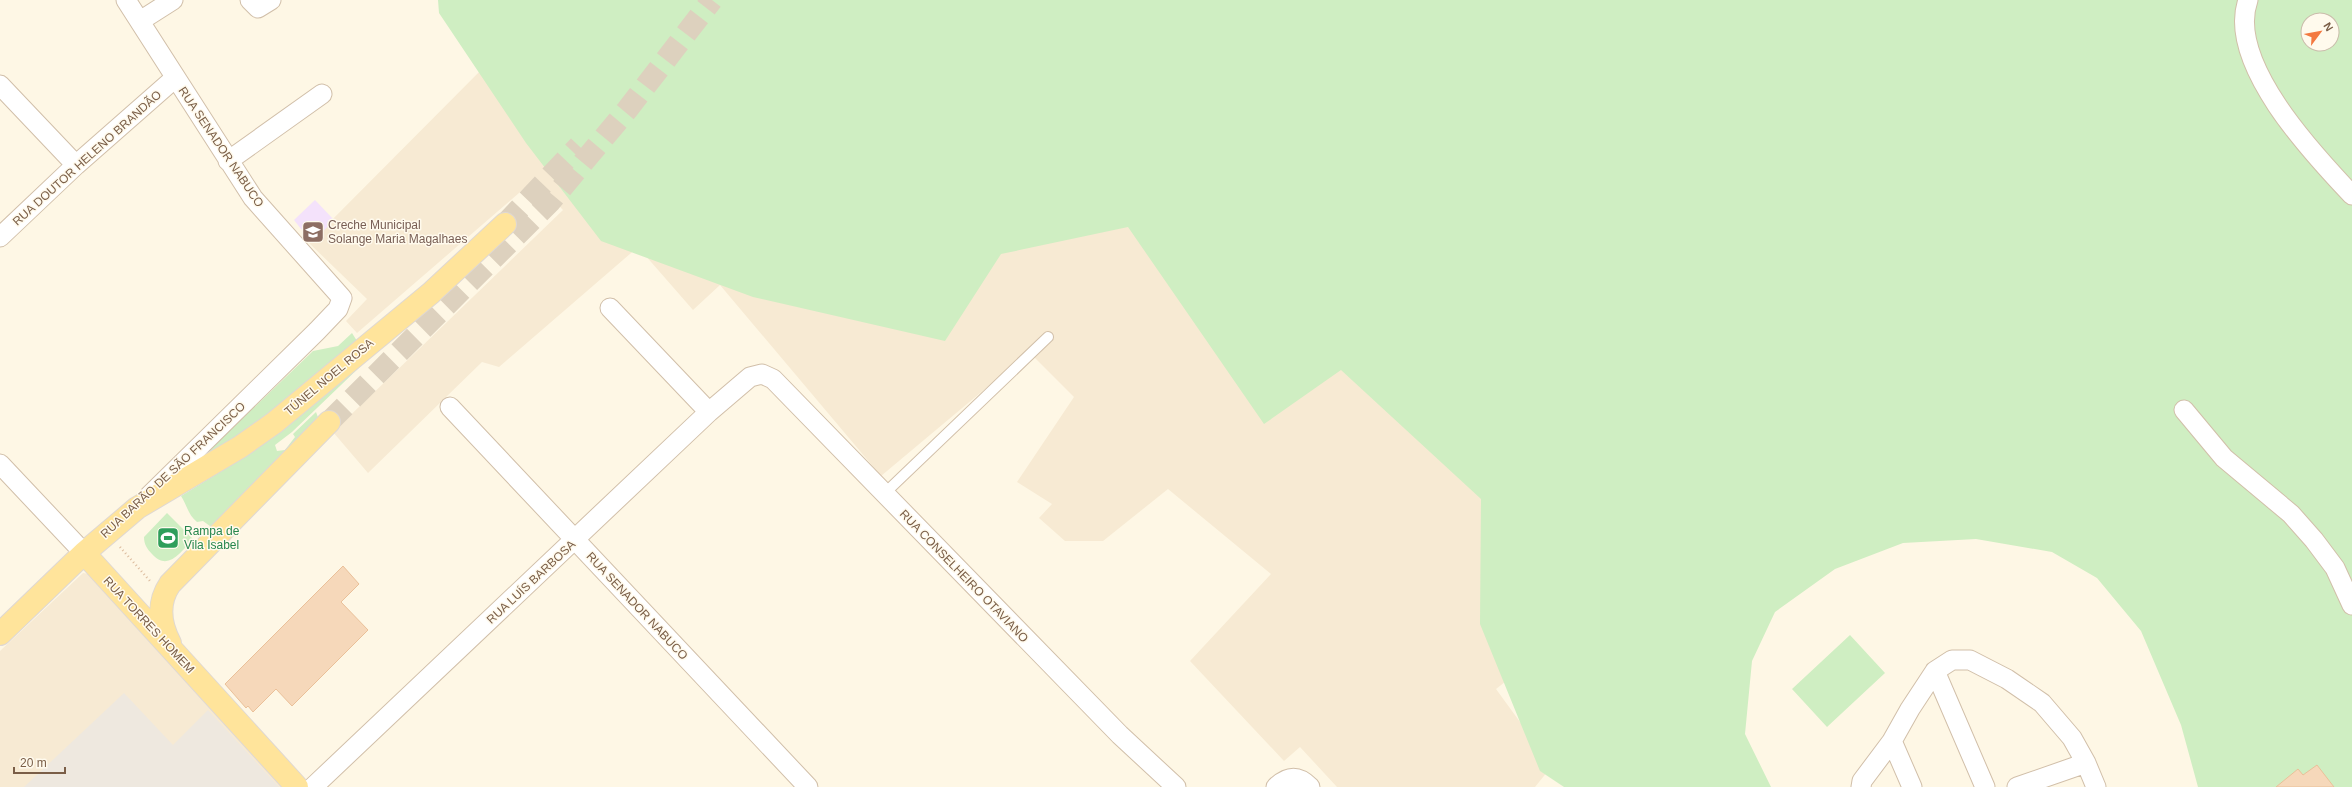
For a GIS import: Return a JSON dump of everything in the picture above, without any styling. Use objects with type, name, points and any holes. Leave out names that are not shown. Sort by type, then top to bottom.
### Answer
[{"type":"main road","name":"TÚNEL NOEL ROSA","points":[[137,508],[240,447],[274,423],[431,293],[505,224]]},
{"type":"main road","points":[[174,651],[165,634],[161,618],[165,592],[329,422]]},
{"type":"main road","name":"RUA BARÃO DE SÃO FRANCISCO","points":[[0,634],[84,553],[137,508]]},
{"type":"main road","name":"RUA TORRES HOMEM","points":[[84,553],[298,787]]},
{"type":"street","name":"RUA SENADOR NABUCO","points":[[126,0],[253,198],[340,294],[341,302]]},
{"type":"street","points":[[140,21],[173,0]]},
{"type":"street","points":[[250,0],[258,8],[271,0]]},
{"type":"street","points":[[2248,0],[2245,32],[2250,54],[2260,76],[2294,130],[2317,158],[2352,195]]},
{"type":"street","name":"RUA DOUTOR HELENO BRANDÃO","points":[[0,237],[76,165],[175,78]]},
{"type":"street","points":[[0,85],[76,165]]},
{"type":"street","points":[[228,161],[322,94]]},
{"type":"street","name":"RUA BARÃO DE SÃO FRANCISCO","points":[[137,508],[251,398],[322,325],[341,302]]},
{"type":"street","points":[[610,308],[709,412]]},
{"type":"street","name":"RUA CONSELHEIRO OTAVIANO","points":[[750,377],[762,374],[774,379],[884,494],[1120,735],[1176,787]]},
{"type":"street","name":"RUA LUÍS BARBOSA","points":[[313,787],[575,541],[709,412],[750,377]]},
{"type":"street","name":"RUA SENADOR NABUCO","points":[[450,407],[808,787]]},
{"type":"street","points":[[2184,410],[2224,458],[2291,514],[2314,540],[2335,568],[2352,605]]},
{"type":"street","name":"RUA TORRES HOMEM","points":[[0,464],[84,553]]},
{"type":"street","points":[[1860,787],[1862,782],[1892,741],[1910,709],[1935,671],[1952,660],[1970,660],[2007,679],[2042,703],[2072,738],[2086,763],[2096,787]]},
{"type":"street","points":[[1935,671],[1985,787]]},
{"type":"street","points":[[1892,741],[1912,787]]},
{"type":"street","points":[[2017,787],[2086,763]]},
{"type":"street","points":[[1280,783],[1295,777],[1304,781],[1310,787]]},
{"type":"lane","points":[[884,494],[1048,337]]},
{"type":"path","points":[[115,542],[152,583]]},
{"type":"shaded area","points":[[1343,0],[1546,650],[1496,689],[1552,766],[1535,787],[1337,787],[1300,747],[1284,761],[1190,661],[1271,574],[1168,489],[1103,541],[1065,541],[1039,518],[1052,504],[1017,482],[1074,397],[1029,352],[881,476],[720,285],[693,310],[638,247],[499,367],[482,362],[368,473],[333,432],[563,210],[534,180],[357,333],[346,321],[367,299],[309,243],[490,61]]},
{"type":"shaded area","name":"Creche Municipal Solange Maria Magalhaes","points":[[315,200],[334,220],[312,243],[294,220]]},
{"type":"shaded area","points":[[83,573],[89,574],[288,787],[0,787],[0,651]]},
{"type":"shaded area","points":[[124,693],[173,745],[208,710],[279,787],[24,787]]},
{"type":"green space","points":[[438,0],[2352,0],[2352,787],[2198,787],[2181,725],[2141,631],[2097,578],[2052,552],[1976,539],[1903,543],[1835,569],[1775,612],[1752,661],[1745,734],[1771,787],[1564,787],[1540,771],[1480,624],[1481,499],[1341,370],[1264,424],[1128,227],[1001,254],[945,341],[753,297],[601,241],[526,143],[439,13]]},
{"type":"green space","points":[[352,333],[357,341],[256,425],[200,459],[313,351],[338,346]]},
{"type":"green space","points":[[365,362],[292,432],[275,445],[277,451],[285,450],[295,437],[293,434],[316,412],[319,420],[214,529],[203,521],[197,522],[194,519],[181,496],[246,456]]},
{"type":"green space","name":"Rampa de Vila Isabel","points":[[167,513],[193,539],[174,558],[169,561],[163,561],[152,554],[145,544],[144,537]]},
{"type":"green space","points":[[1850,635],[1885,673],[1827,727],[1792,689]]},
{"type":"building","points":[[343,566],[359,584],[341,602],[368,630],[292,706],[276,689],[253,712],[248,706],[246,708],[225,684]]},
{"type":"building","points":[[2317,765],[2334,787],[2276,787],[2298,769],[2303,775]]},
{"type":"tunnel","points":[[329,422],[550,202],[627,110],[712,0]]},
{"type":"tunnel","points":[[505,224],[579,146]]},
{"type":"place","name":"Creche Municipal Solange Maria Magalhaes","points":[[313,232]]},
{"type":"place","name":"Rampa de Vila Isabel","points":[[168,538]]}]
